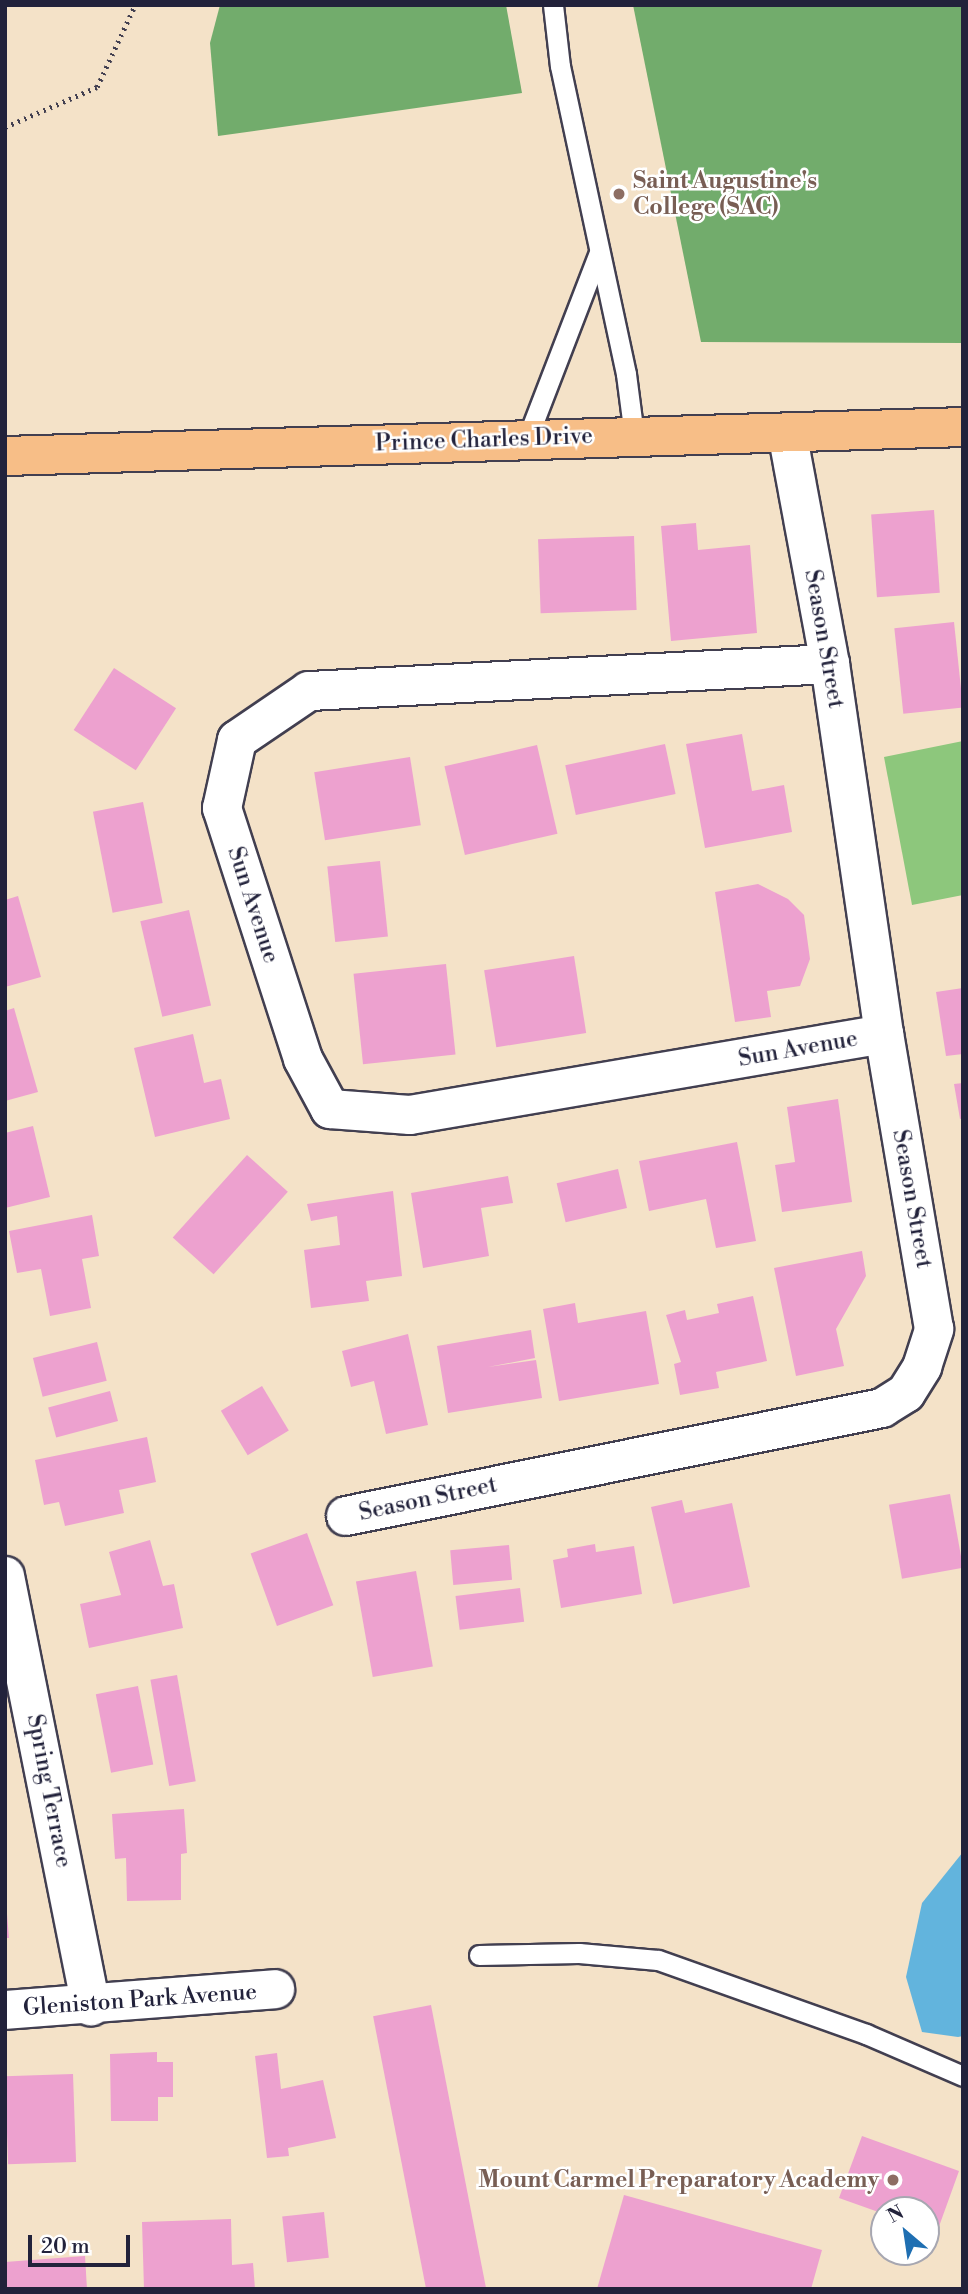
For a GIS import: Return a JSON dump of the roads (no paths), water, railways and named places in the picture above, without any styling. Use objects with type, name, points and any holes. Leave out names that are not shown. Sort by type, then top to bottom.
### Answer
[{"type":"highway","name":"Prince Charles Drive","points":[[5,456],[963,426]]},
{"type":"street","name":"Season Street","points":[[346,1516],[883,1408],[906,1393],[922,1367],[934,1329],[884,1034],[830,664],[787,433]]},
{"type":"street","name":"Sun Avenue","points":[[830,664],[309,691],[237,740],[222,808],[303,1059],[330,1109],[410,1115],[884,1034]]},
{"type":"street","name":"Spring Terrace","points":[[8,1595],[91,2007]]},
{"type":"street","name":"Gleniston Park Avenue","points":[[5,2010],[91,2007],[275,1989]]},
{"type":"lane","points":[[553,5],[560,66],[626,374],[634,436]]},
{"type":"lane","points":[[527,439],[599,252]]},
{"type":"lane","points":[[479,1955],[579,1953],[658,1960],[866,2034],[963,2076]]},
{"type":"water","points":[[963,1852],[963,2036],[958,2037],[922,2032],[906,1977],[922,1903]]},
{"type":"place","name":"Saint Augustine's College (SAC)","points":[[619,194]]},
{"type":"place","name":"Mount Carmel Preparatory Academy","points":[[893,2180]]}]
